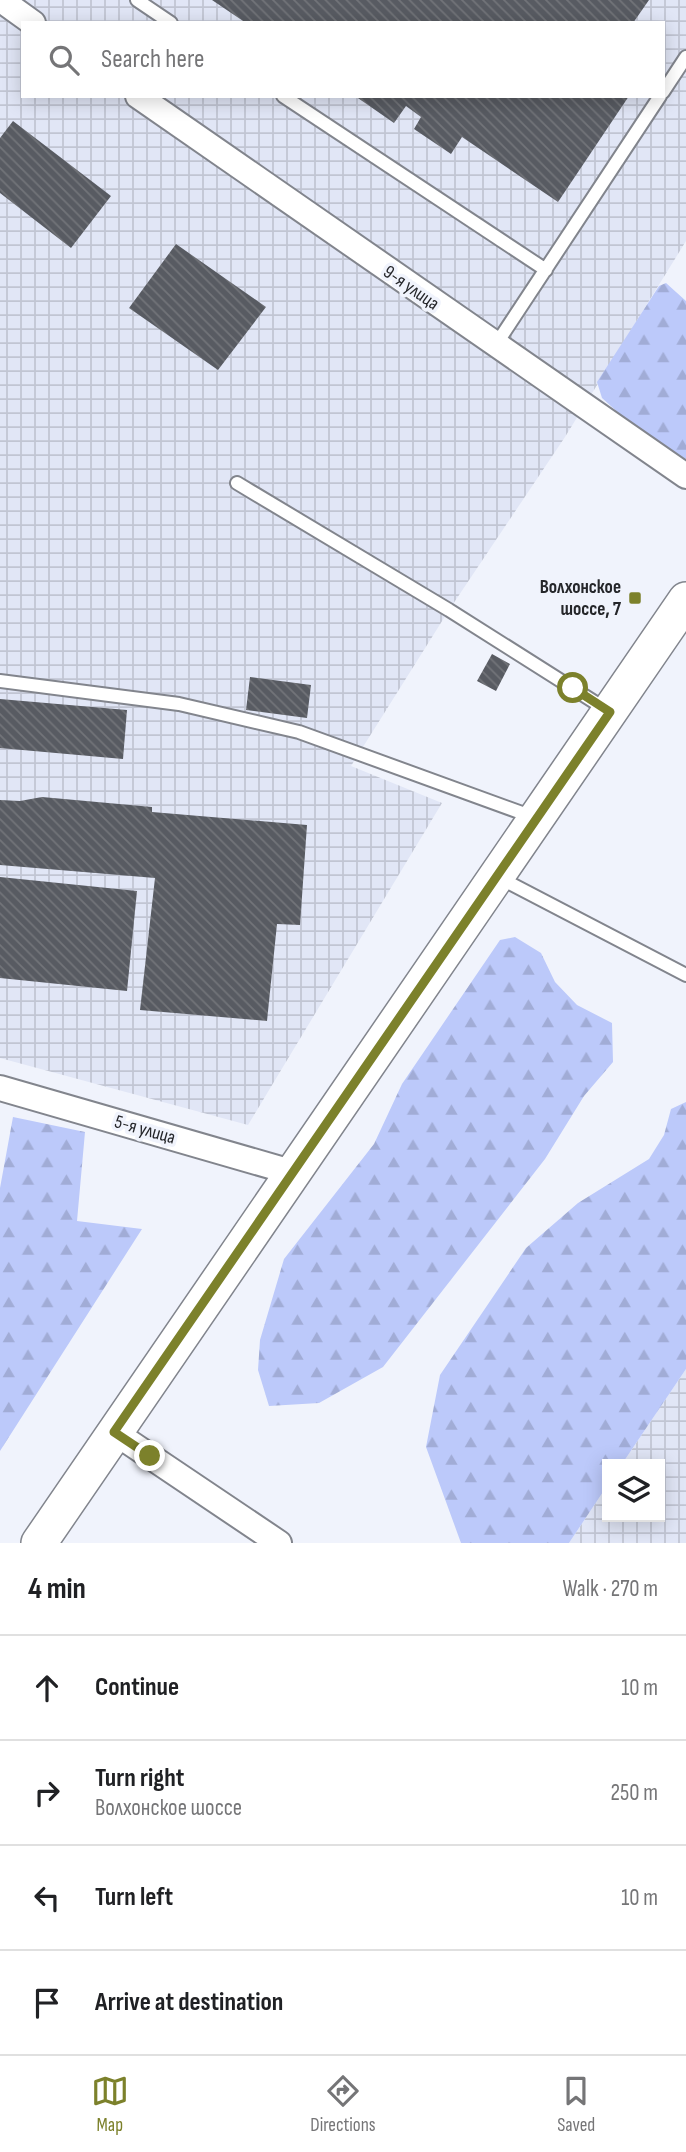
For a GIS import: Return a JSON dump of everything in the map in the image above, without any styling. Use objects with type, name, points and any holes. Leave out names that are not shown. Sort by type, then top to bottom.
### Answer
[{"type":"main road","points":[[39,1543],[290,1172],[497,877],[686,600]]},
{"type":"street","points":[[1,0],[30,21]]},
{"type":"street","name":"9-я улица","points":[[141,98],[686,476]]},
{"type":"street","name":"5-я улица","points":[[0,1088],[290,1172]]},
{"type":"street","points":[[114,1432],[279,1543]]},
{"type":"lane","points":[[137,0],[168,21]]},
{"type":"lane","points":[[665,89],[686,57]]},
{"type":"lane","points":[[286,98],[546,270]]},
{"type":"lane","points":[[495,346],[659,98]]},
{"type":"lane","points":[[237,483],[459,616],[610,712]]},
{"type":"lane","points":[[0,681],[179,704],[299,732],[536,818]]},
{"type":"lane","points":[[497,877],[686,975]]},
{"type":"shaded area","points":[[0,0],[686,0],[686,241],[565,437],[449,610],[351,766],[442,803],[248,1125],[0,1058]]},
{"type":"shaded area","points":[[686,1369],[686,1543],[569,1543],[602,1494],[602,1522],[665,1522],[665,1459],[625,1459]]},
{"type":"green space","points":[[666,283],[686,301],[686,459],[644,436],[602,398],[597,382],[659,286]]},
{"type":"green space","points":[[515,937],[541,953],[555,982],[577,1005],[612,1023],[613,1062],[584,1096],[545,1159],[383,1367],[319,1403],[269,1406],[258,1370],[260,1340],[284,1259],[374,1144],[402,1084],[500,940]]},
{"type":"green space","points":[[686,1102],[686,1369],[625,1459],[602,1459],[602,1494],[569,1543],[461,1543],[426,1447],[440,1375],[526,1248],[578,1203],[649,1159],[664,1135],[671,1109]]},
{"type":"green space","points":[[13,1117],[85,1132],[77,1221],[142,1229],[0,1451],[0,1188]]},
{"type":"building","points":[[212,0],[649,0],[634,21],[243,21]]},
{"type":"building","points":[[358,98],[628,98],[558,202],[462,137],[451,154],[414,129],[421,117],[406,106],[394,123]]},
{"type":"building","points":[[13,121],[111,196],[71,248],[0,193],[0,138]]},
{"type":"building","points":[[176,244],[266,307],[218,370],[129,308]]},
{"type":"building","points":[[492,654],[510,664],[496,691],[477,681]]},
{"type":"building","points":[[250,677],[311,685],[307,718],[246,710]]},
{"type":"building","points":[[0,699],[127,710],[123,759],[0,748]]},
{"type":"building","points":[[42,797],[152,807],[152,812],[307,825],[300,925],[277,924],[267,1021],[140,1010],[155,878],[0,865],[0,800],[20,801]]},
{"type":"building","points":[[0,877],[137,891],[127,991],[0,978]]},
{"type":"place","name":"Волхонское шоссе, 7","points":[[635,598]]},
{"type":"route","points":[[150,1456],[114,1432],[290,1172],[610,712],[573,688]]}]
